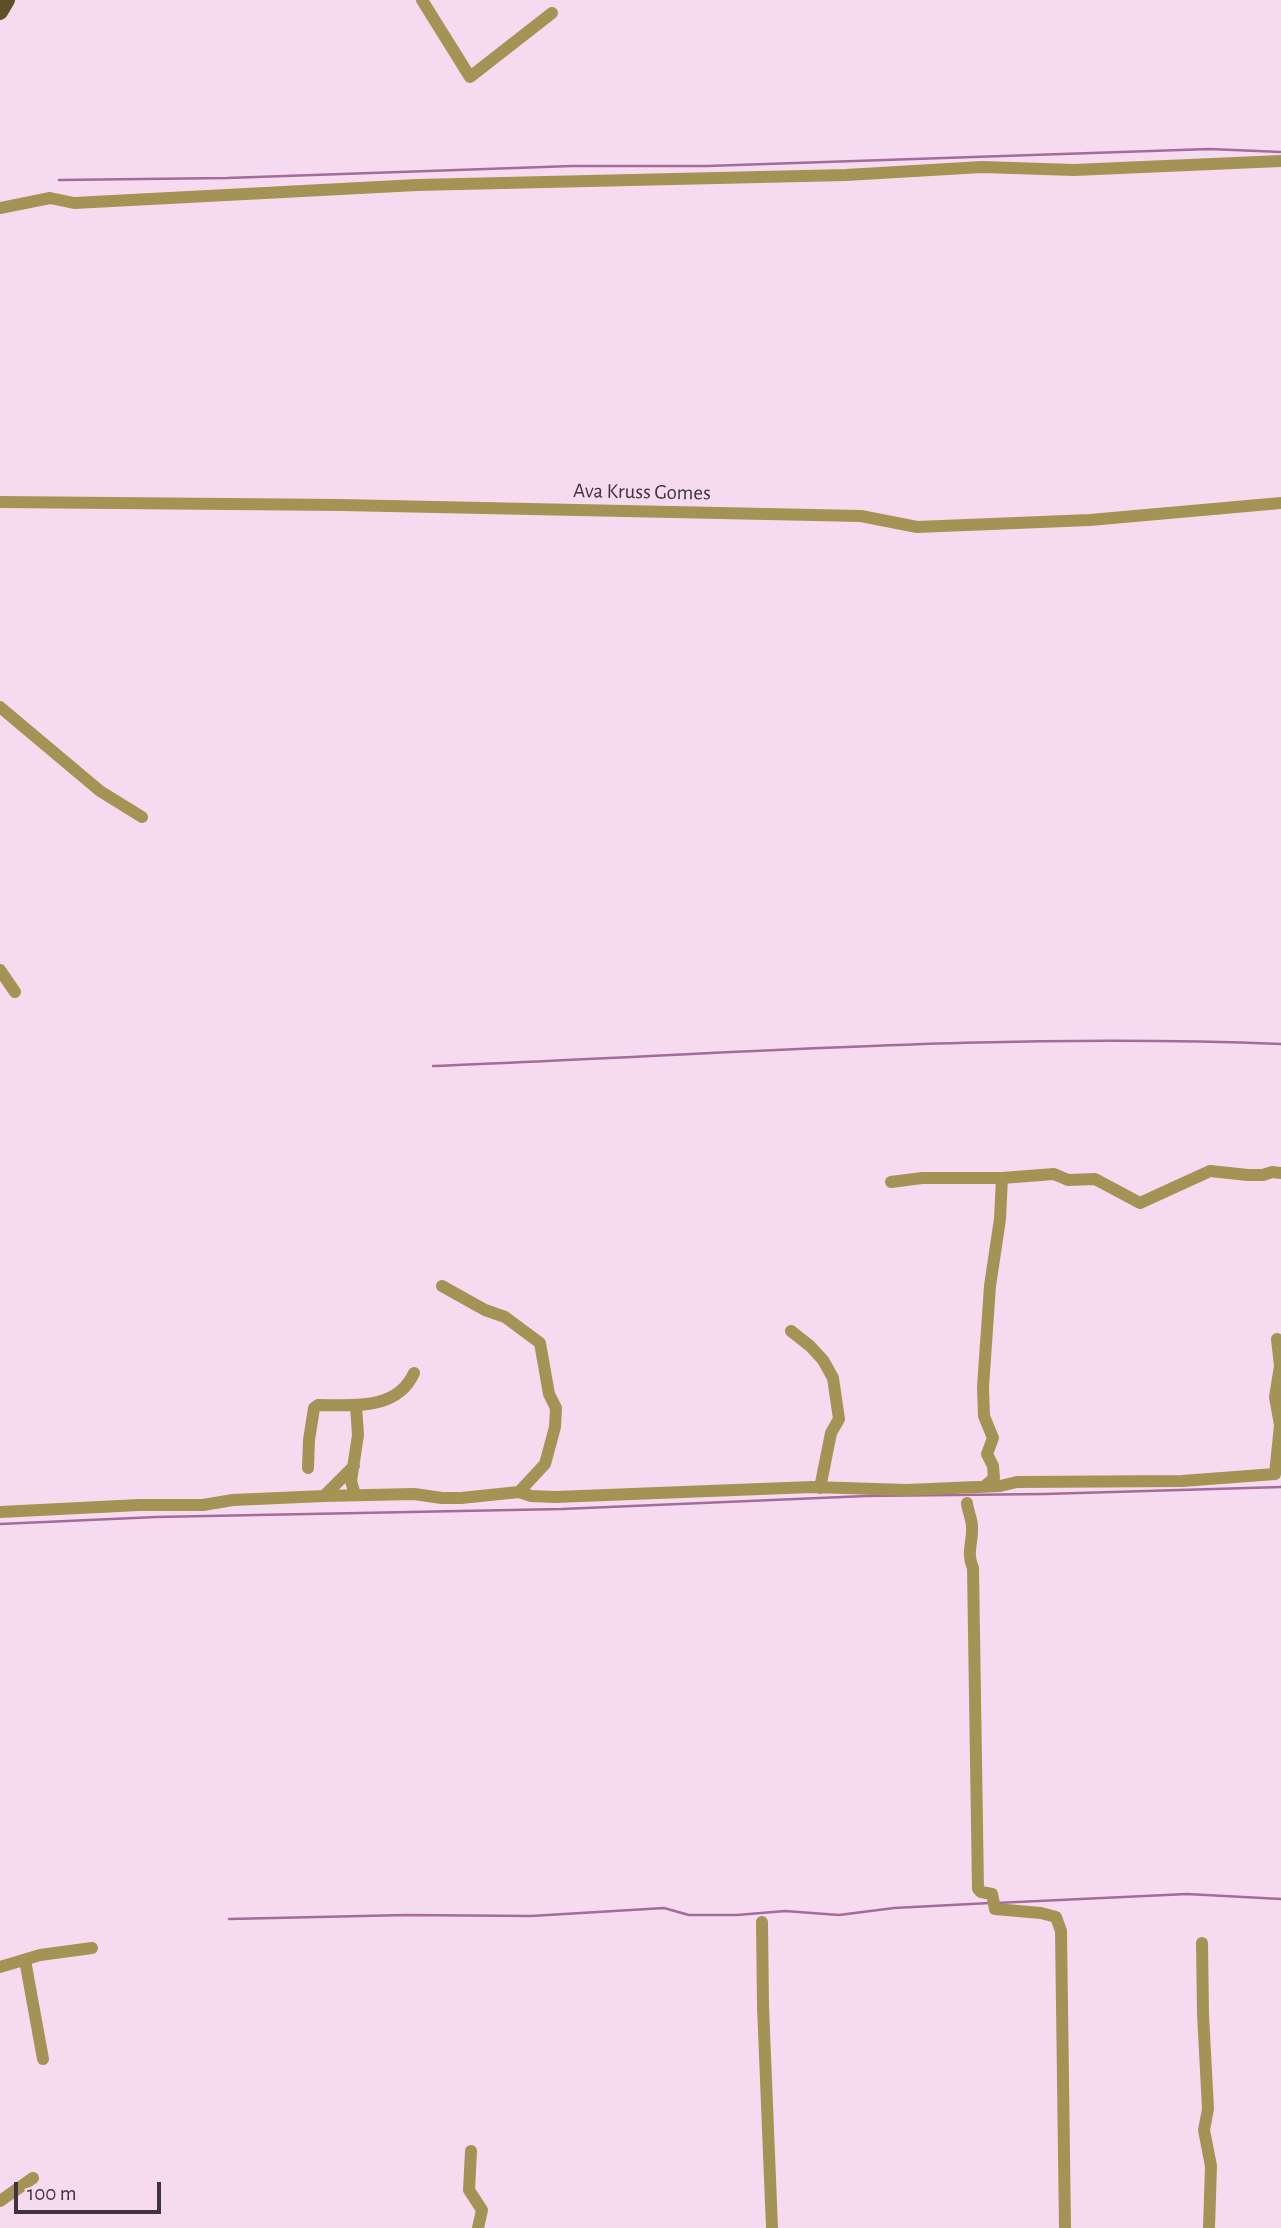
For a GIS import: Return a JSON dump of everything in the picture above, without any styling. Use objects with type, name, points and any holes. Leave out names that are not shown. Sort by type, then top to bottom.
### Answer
[{"type":"main road","points":[[0,12],[7,0]]},
{"type":"street","points":[[422,0],[470,77],[498,58],[552,13]]},
{"type":"street","points":[[0,208],[50,198],[74,203],[417,185],[846,175],[982,167],[1074,170],[1281,160]]},
{"type":"street","name":"Ava Kruss Gomes","points":[[0,502],[354,505],[861,516],[917,527],[1090,520],[1281,503]]},
{"type":"street","points":[[0,707],[100,790],[142,817]]},
{"type":"street","points":[[0,970],[15,992]]},
{"type":"street","points":[[891,1182],[922,1178],[1002,1178],[1054,1174],[1068,1180],[1095,1179],[1140,1203],[1210,1171],[1248,1175],[1272,1172],[1281,1174]]},
{"type":"street","points":[[985,1486],[994,1478],[993,1466],[987,1454],[993,1437],[984,1416],[983,1387],[990,1286],[1000,1219],[1002,1178]]},
{"type":"street","points":[[442,1286],[485,1310],[505,1317],[540,1343],[549,1394],[556,1408],[555,1427],[545,1464],[519,1492]]},
{"type":"street","points":[[791,1331],[823,1360],[833,1378],[839,1419],[831,1433],[820,1488]]},
{"type":"street","points":[[0,1512],[139,1505],[203,1506],[233,1500],[355,1495],[414,1494],[461,1498],[519,1492],[531,1496],[555,1497],[820,1488],[907,1490],[1000,1486],[1017,1482],[1205,1481],[1275,1474],[1280,1424],[1275,1397],[1280,1366],[1277,1339]]},
{"type":"street","points":[[308,1468],[314,1408],[318,1405],[356,1406],[396,1395],[409,1383],[414,1373]]},
{"type":"street","points":[[355,1495],[351,1481],[358,1436],[356,1406]]},
{"type":"street","points":[[324,1496],[354,1466]]},
{"type":"street","points":[[967,1503],[972,1525],[969,1559],[973,1568],[978,1889],[992,1894],[995,1909],[1056,1917],[1060,1931],[1065,2228]]},
{"type":"street","points":[[762,1922],[772,2228]]},
{"type":"street","points":[[1202,1943],[1208,2109],[1204,2130],[1210,2166],[1209,2228]]},
{"type":"street","points":[[0,1966],[92,1948]]},
{"type":"street","points":[[24,1960],[43,2059]]},
{"type":"street","points":[[471,2151],[469,2190],[482,2210],[478,2228]]},
{"type":"street","points":[[0,2200],[33,2178]]},
{"type":"waterway","points":[[59,180],[227,178],[572,166],[707,166],[1210,149],[1281,152]]},
{"type":"waterway","points":[[433,1066],[963,1043],[1175,1041],[1281,1044]]},
{"type":"waterway","points":[[0,1524],[156,1517],[562,1509],[866,1496],[1281,1487]]},
{"type":"waterway","points":[[996,1903],[1187,1894],[1281,1899]]},
{"type":"waterway","points":[[229,1919],[406,1915],[531,1916],[664,1908],[689,1915],[785,1911],[839,1915],[894,1908],[990,1903]]}]
